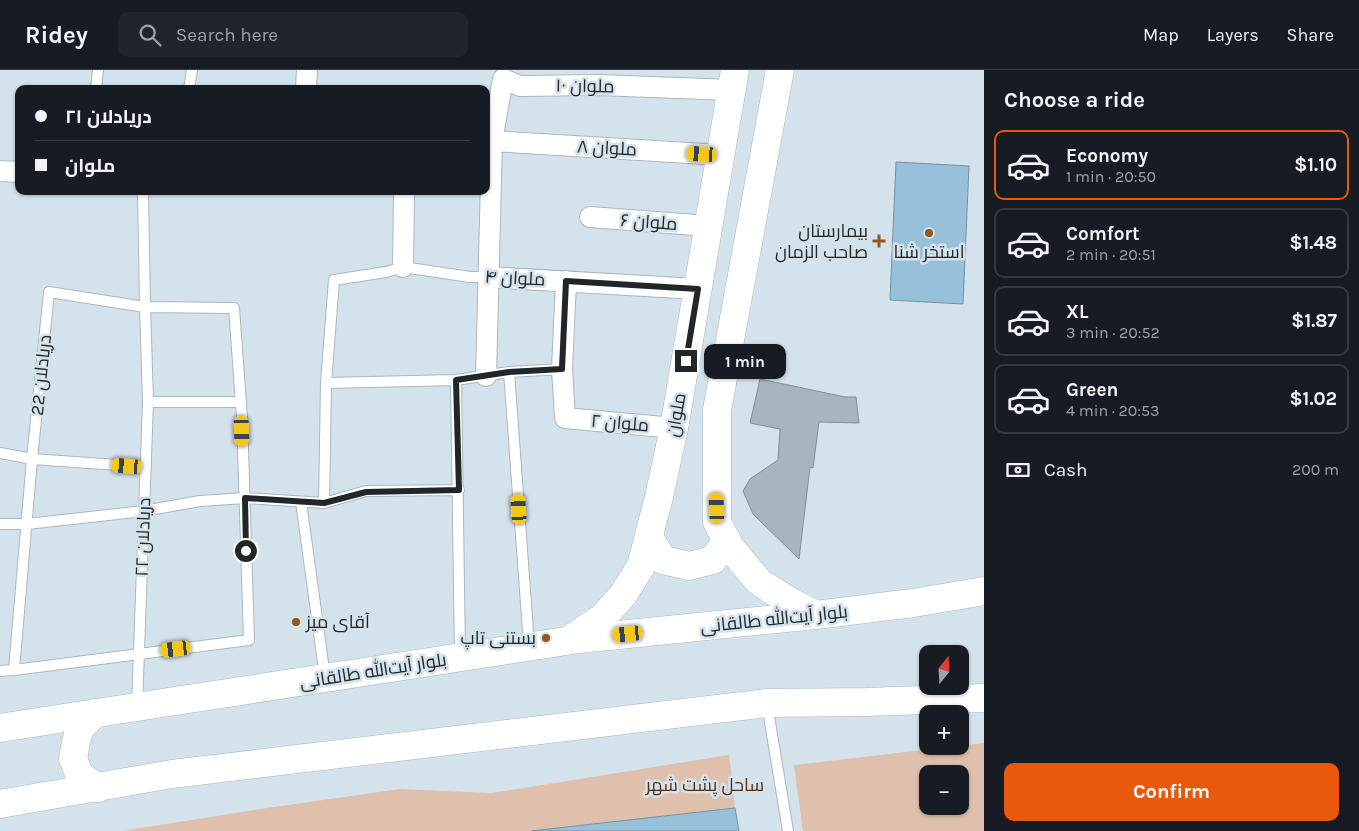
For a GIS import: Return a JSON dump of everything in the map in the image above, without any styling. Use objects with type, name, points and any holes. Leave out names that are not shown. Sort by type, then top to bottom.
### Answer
[{"type":"main road","points":[[780,70],[716,410],[717,522],[730,547],[759,582],[816,615]]},
{"type":"main road","name":"ملوان","points":[[569,640],[602,618],[623,595],[641,566],[674,428],[734,80]]},
{"type":"main road","points":[[649,537],[664,560],[689,566],[713,560],[727,540]]},
{"type":"main road","name":"بلوار آیت‌الله طالقانی","points":[[0,728],[569,640],[816,615],[913,603],[984,591]]},
{"type":"main road","points":[[0,804],[182,773],[767,703],[984,698]]},
{"type":"main road","points":[[95,714],[80,728],[73,759],[80,776],[98,788]]},
{"type":"street","points":[[306,85],[307,70]]},
{"type":"street","name":"ملوان ۱۰","points":[[490,137],[503,79],[520,86],[598,78],[734,80]]},
{"type":"street","name":"ملوان ۸","points":[[490,141],[721,155]]},
{"type":"street","points":[[0,170],[15,172]]},
{"type":"street","points":[[403,267],[404,195]]},
{"type":"street","points":[[486,376],[489,195]]},
{"type":"street","name":"ملوان ۶","points":[[590,217],[709,226]]},
{"type":"street","name":"ملوان ۴","points":[[488,276],[698,289]]},
{"type":"street","points":[[562,369],[566,281]]},
{"type":"street","name":"ملوان ۲","points":[[562,369],[565,418],[674,428]]},
{"type":"lane","points":[[96,85],[98,70]]},
{"type":"lane","points":[[190,85],[192,70]]},
{"type":"lane","points":[[0,671],[249,640],[241,402],[234,308],[145,307],[143,195]]},
{"type":"lane","name":"ملوان ۴","points":[[326,383],[334,280],[386,272],[403,267],[470,277],[488,276]]},
{"type":"lane","name":"دریادلان 22","points":[[14,670],[32,459],[49,292],[145,307]]},
{"type":"lane","name":"دریادلان ۲۲","points":[[137,707],[148,402],[145,307]]},
{"type":"lane","points":[[324,503],[326,383],[456,380],[509,372],[562,369]]},
{"type":"lane","points":[[509,372],[529,646]]},
{"type":"lane","points":[[456,380],[460,657]]},
{"type":"lane","points":[[148,402],[241,402]]},
{"type":"lane","points":[[0,453],[32,459],[146,467]]},
{"type":"lane","points":[[0,524],[26,524],[144,511],[200,501],[245,498],[324,503],[366,492],[459,490]]},
{"type":"lane","points":[[301,502],[325,678]]},
{"type":"lane","points":[[767,703],[788,831]]},
{"type":"green space","points":[[984,743],[984,831],[803,831],[794,765],[919,751],[919,755],[969,755],[969,745]]},
{"type":"green space","name":"ساحل پشت شهر","points":[[729,755],[735,808],[531,831],[122,831],[400,789],[492,793]]},
{"type":"water","name":"استخر شنا","points":[[896,162],[969,166],[963,304],[890,300]]},
{"type":"water","points":[[735,808],[739,831],[531,831]]},
{"type":"building","points":[[760,379],[845,397],[856,397],[859,423],[819,422],[813,468],[810,467],[799,559],[753,514],[743,491],[750,479],[778,460],[780,429],[750,423]]},
{"type":"place","name":"استخر شنا","points":[[929,233]]},
{"type":"place","name":"بیمارستان صاحب الزمان","points":[[879,241]]},
{"type":"place","name":"آقای میز","points":[[296,622]]},
{"type":"place","name":"بستنی تاپ","points":[[546,638]]},
{"type":"route","points":[[246,551],[245,498],[324,503],[366,492],[459,490],[456,380],[509,372],[562,369],[566,281],[698,289],[686,361]]}]
